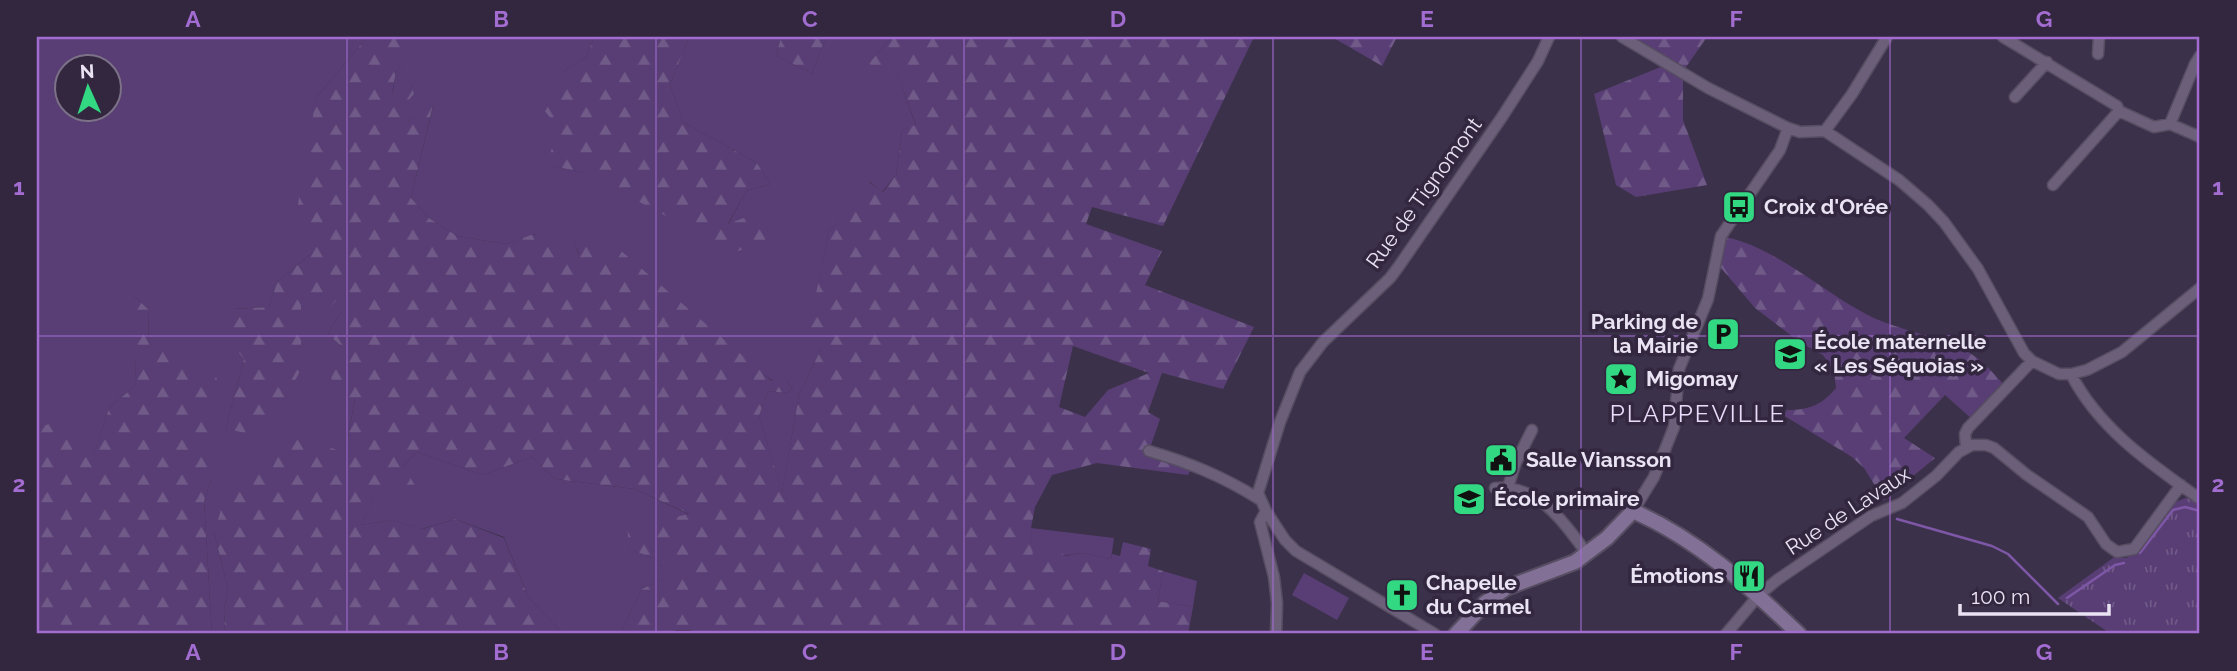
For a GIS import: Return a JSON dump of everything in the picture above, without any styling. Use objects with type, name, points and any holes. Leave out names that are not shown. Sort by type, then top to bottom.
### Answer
[{"type":"street","name":"Rue de Tignomont","points":[[1259,499],[1258,488],[1300,372],[1323,342],[1390,278],[1399,266],[1502,117],[1538,61],[1549,37]]},
{"type":"street","points":[[1622,37],[1708,88],[1788,128],[1811,132],[1825,131],[1899,180],[1944,222],[1979,269],[2024,353],[2032,361],[2059,374],[2087,370],[2122,352],[2200,288]]},
{"type":"street","points":[[1825,131],[1852,94],[1887,37]]},
{"type":"street","points":[[2003,37],[2117,106],[2119,111],[2154,127],[2169,124],[2200,137]]},
{"type":"street","points":[[2098,54],[2099,37]]},
{"type":"street","points":[[2169,124],[2194,64],[2200,56]]},
{"type":"street","points":[[2015,97],[2047,62]]},
{"type":"street","points":[[2053,185],[2119,111]]},
{"type":"street","points":[[1456,634],[1485,603],[1506,589],[1561,569],[1587,554],[1640,503],[1654,477],[1674,427],[1679,369],[1708,299],[1721,236],[1780,150],[1788,128]]},
{"type":"street","name":"Rue de Lavaux","points":[[1726,634],[1759,596],[1777,580],[1871,516],[1902,503],[1936,476],[1966,447],[1965,434],[1968,428],[2032,361]]},
{"type":"street","points":[[2071,374],[2084,399],[2104,423],[2200,499]]},
{"type":"street","points":[[1508,487],[1516,462],[1532,430]]},
{"type":"street","points":[[1966,447],[1979,444],[1994,448],[2027,475],[2088,517],[2106,544],[2117,552],[2134,549],[2181,485]]},
{"type":"street","points":[[1149,452],[1224,477],[1259,499],[1285,540],[1296,551],[1435,634]]},
{"type":"street","points":[[1495,488],[1508,487],[1539,499],[1571,532],[1587,554]]},
{"type":"street","points":[[1266,511],[1260,522],[1274,577],[1276,634]]},
{"type":"street","points":[[1633,511],[1690,543],[1759,596],[1799,634]]},
{"type":"green space","points":[[37,37],[367,37],[316,98],[312,253],[277,282],[269,307],[233,309],[244,359],[226,428],[301,369],[301,305],[342,292],[342,310],[328,334],[341,346],[355,398],[345,454],[272,469],[214,532],[228,589],[224,609],[225,634],[212,634],[204,501],[211,480],[209,367],[195,377],[149,346],[148,309],[134,296],[136,385],[109,408],[94,456],[61,421],[37,428]]},
{"type":"green space","points":[[367,37],[422,37],[396,72],[392,93],[412,83],[414,94],[398,112],[408,121],[433,105],[411,198],[429,218],[457,236],[506,244],[534,234],[558,247],[557,259],[579,255],[570,231],[613,244],[772,381],[786,381],[793,389],[787,393],[768,391],[759,416],[782,492],[799,395],[821,349],[805,346],[829,231],[867,197],[869,182],[883,192],[896,175],[902,130],[916,125],[892,59],[875,70],[869,63],[892,37],[1254,37],[1163,226],[1092,207],[1086,224],[1162,251],[1145,285],[1254,327],[1223,389],[1162,373],[1148,412],[1160,419],[1149,451],[1191,469],[1188,475],[1097,463],[1052,475],[1035,507],[1031,528],[1033,559],[1051,544],[1065,556],[1082,553],[1111,559],[1112,554],[1120,556],[1123,542],[1151,549],[1148,566],[1163,571],[1158,601],[1193,607],[1188,634],[692,634],[691,630],[675,630],[675,634],[620,634],[642,589],[681,570],[630,549],[627,528],[689,514],[635,489],[555,479],[532,457],[483,475],[417,452],[403,466],[421,495],[411,499],[386,486],[376,492],[361,525],[392,520],[423,529],[455,519],[504,538],[528,597],[563,634],[225,634],[224,609],[228,589],[214,532],[226,494],[253,466],[272,469],[289,432],[345,453],[355,399],[334,394],[328,357],[341,346],[328,334],[342,310],[342,293],[331,307],[301,305],[301,369],[265,439],[226,428],[244,359],[222,332],[233,309],[269,307],[277,282],[312,253],[295,222],[316,98]],"holes":[[[1073,346],[1149,373],[1108,390],[1085,417],[1059,407]]]},
{"type":"green space","points":[[421,37],[594,37],[587,56],[562,73],[559,127],[548,165],[582,172],[728,225],[746,191],[770,184],[757,163],[683,122],[670,85],[689,37],[781,37],[776,56],[812,73],[826,37],[892,37],[869,63],[892,58],[916,126],[902,130],[896,175],[882,192],[870,182],[868,197],[829,231],[806,345],[821,349],[799,395],[782,493],[759,416],[768,391],[787,393],[793,389],[786,381],[773,381],[571,232],[579,256],[557,259],[535,234],[506,244],[457,236],[429,218],[411,198],[433,106],[408,121],[397,112],[414,94],[412,84],[392,94],[396,72]]},
{"type":"green space","points":[[594,37],[689,37],[670,85],[683,122],[757,163],[770,184],[746,191],[728,224],[749,216],[767,231],[766,242],[735,252],[582,172],[547,165],[558,127],[538,103],[562,73],[587,56]]},
{"type":"green space","points":[[781,37],[826,37],[812,73],[776,56]]},
{"type":"green space","points":[[1332,37],[1397,37],[1382,66]]},
{"type":"green space","points":[[1632,37],[1707,37],[1684,70]]},
{"type":"green space","points":[[1663,66],[1683,79],[1683,120],[1707,185],[1636,197],[1616,185],[1594,94]]},
{"type":"green space","points":[[1721,236],[1741,241],[1778,258],[1866,314],[1941,340],[1969,353],[2003,384],[1972,419],[1945,395],[1904,438],[1935,458],[1884,500],[1864,468],[1852,457],[1783,415],[1787,410],[1808,408],[1826,399],[1836,388],[1834,371],[1823,355],[1801,343],[1755,308],[1716,262]]},
{"type":"green space","points":[[133,295],[148,309],[149,346],[177,349],[193,361],[195,377],[209,366],[217,379],[211,431],[211,480],[204,501],[212,634],[37,634],[37,428],[61,420],[94,455],[109,408],[136,385]]},
{"type":"green space","points":[[417,452],[483,475],[532,457],[555,479],[635,489],[690,515],[630,549],[682,570],[642,589],[620,634],[563,634],[528,597],[504,537],[455,519],[422,529],[392,520],[361,525],[376,491],[386,485],[411,499],[403,466]]},
{"type":"green space","points":[[2185,498],[2200,506],[2200,634],[2111,634],[2058,598],[2113,558],[2127,558],[2176,502]]},
{"type":"green space","points":[[1031,528],[1114,538],[1111,559],[1082,553],[1032,560]]},
{"type":"green space","points":[[1163,571],[1197,581],[1193,607],[1158,601]]},
{"type":"green space","points":[[1304,573],[1349,598],[1337,620],[1292,595]]},
{"type":"waterway","points":[[2140,553],[2173,510],[2185,507],[2200,511]]},
{"type":"waterway","points":[[1897,519],[1992,546],[2008,554],[2058,604]]},
{"type":"waterway","points":[[2067,598],[2115,565],[2124,563]]},
{"type":"place","name":"Croix d'Orée","points":[[1739,207]]},
{"type":"place","name":"Parking de la Mairie","points":[[1723,334]]},
{"type":"place","name":"École maternelle « Les Séquoias »","points":[[1790,354]]},
{"type":"place","name":"Migomay","points":[[1621,379]]},
{"type":"place","name":"Salle Viansson","points":[[1501,460]]},
{"type":"place","name":"École primaire","points":[[1469,499]]},
{"type":"place","name":"Émotions","points":[[1749,576]]},
{"type":"place","name":"Chapelle du Carmel","points":[[1402,595]]},
{"type":"district","name":"PLAPPEVILLE","points":[[1698,414]]}]
